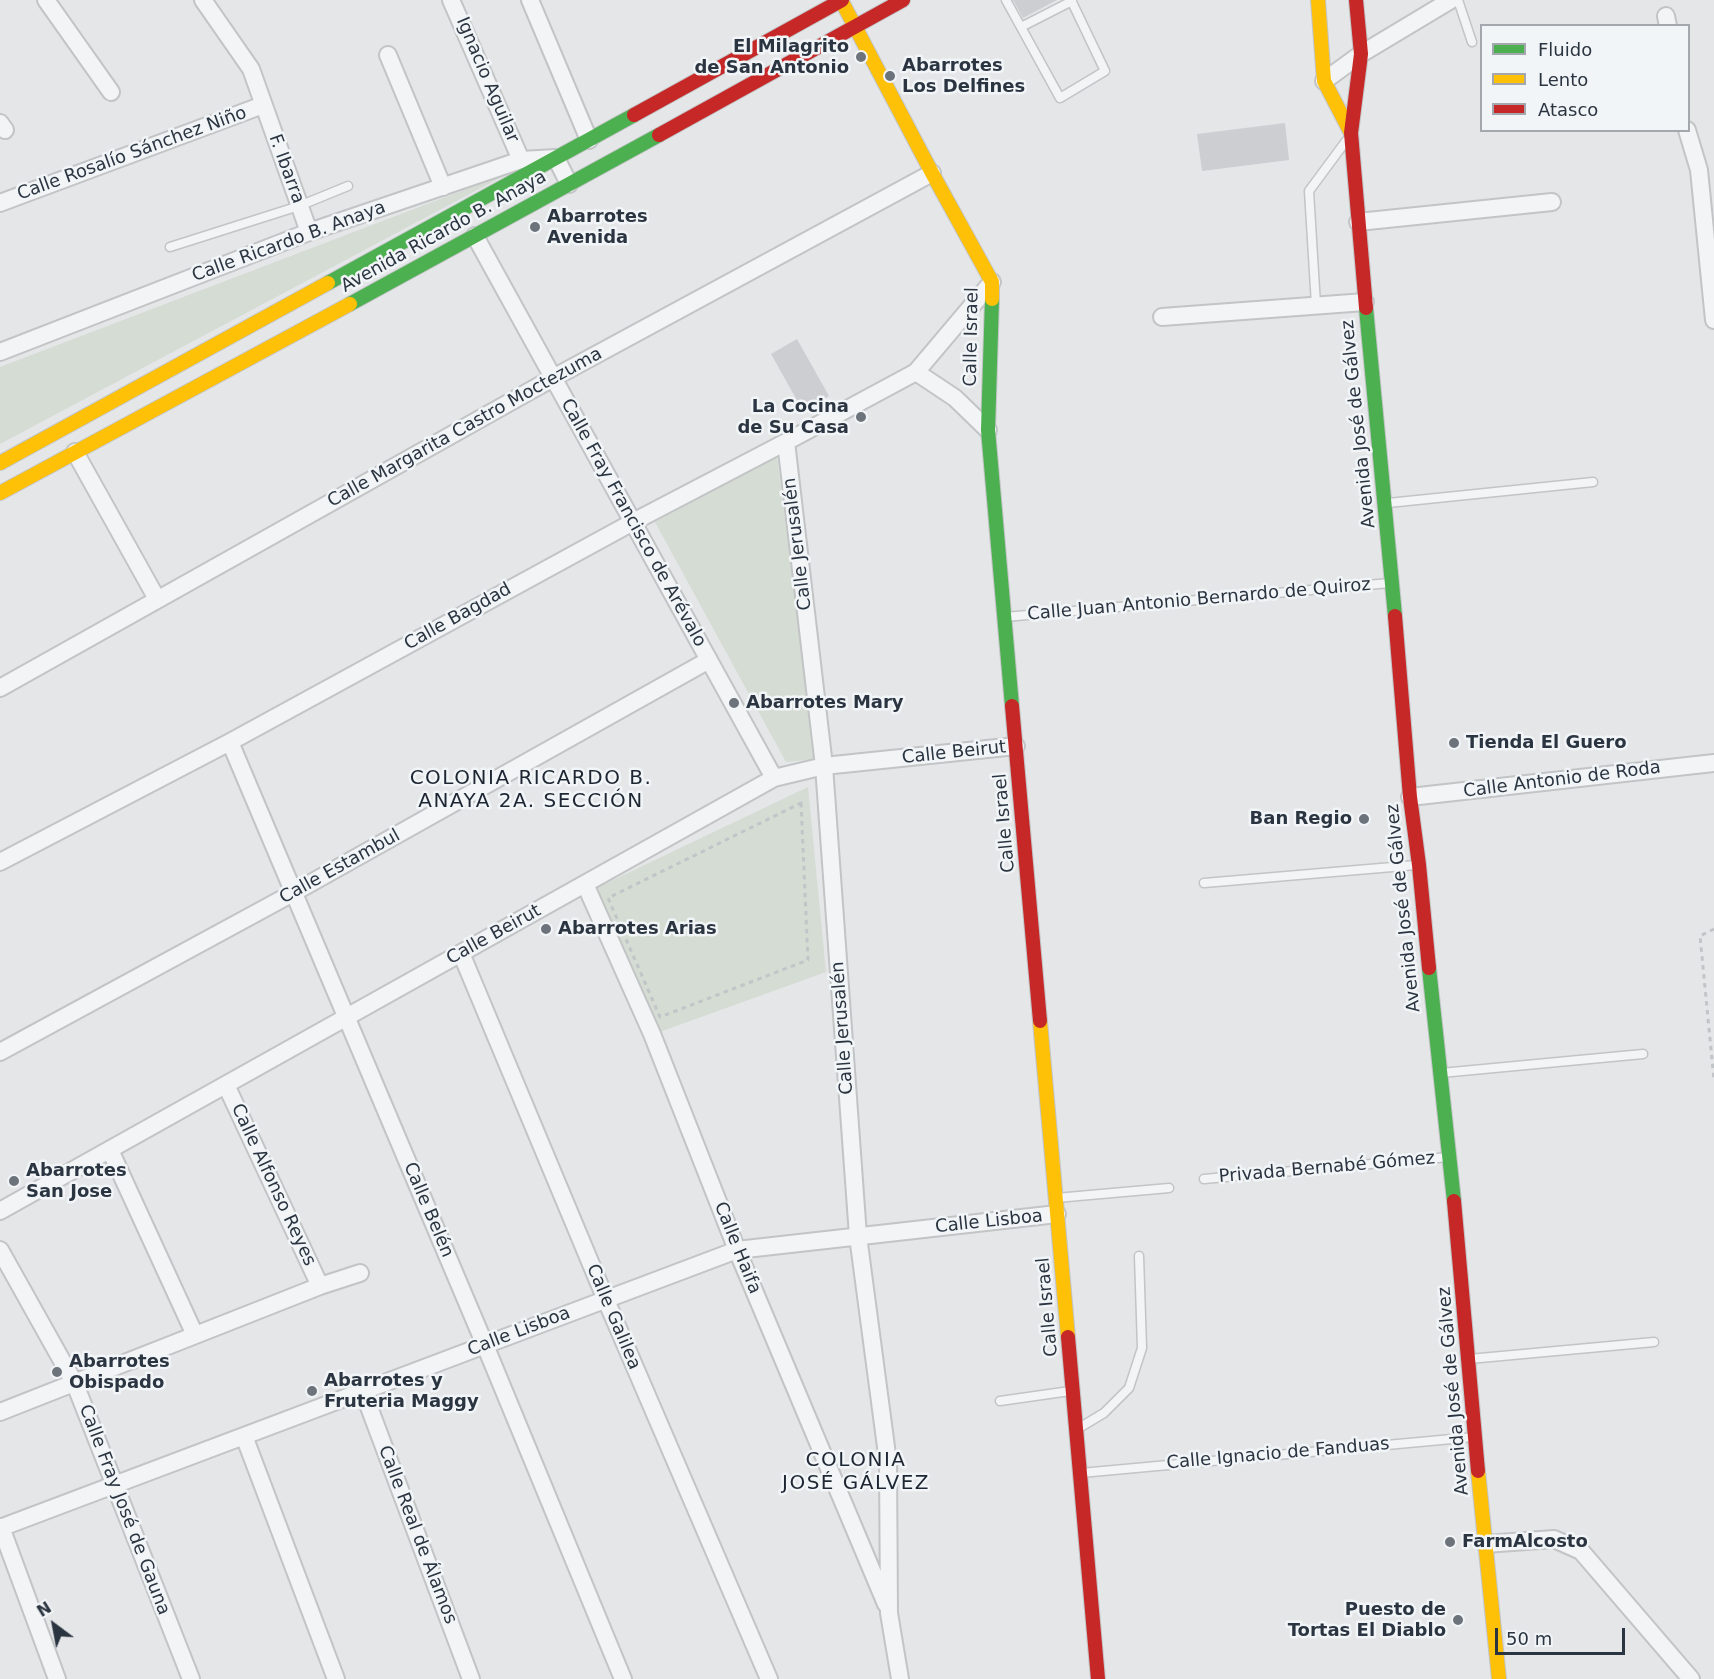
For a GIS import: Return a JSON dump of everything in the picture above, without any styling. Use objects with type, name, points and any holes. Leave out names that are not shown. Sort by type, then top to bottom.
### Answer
[{"type":"main road","name":"Avenida Ricardo B. Anaya","points":[[0,463],[841,0]]},
{"type":"main road","name":"Calle Israel","points":[[841,0],[932,173],[993,282],[988,430],[1098,1679]]},
{"type":"main road","name":"Avenida Ricardo B. Anaya","points":[[0,493],[475,236],[903,0]]},
{"type":"main road","name":"Avenida José de Gálvez","points":[[1318,0],[1324,81],[1351,133]]},
{"type":"main road","name":"Avenida José de Gálvez","points":[[1356,0],[1361,54],[1351,133],[1358,222],[1410,797],[1450,1156],[1499,1679]]},
{"type":"street","points":[[46,0],[111,92]]},
{"type":"street","name":"F. Ibarra","points":[[203,0],[251,69],[309,232]]},
{"type":"street","name":"Ignacio Aguilar","points":[[451,0],[521,160]]},
{"type":"street","points":[[530,0],[589,140]]},
{"type":"street","points":[[1324,81],[1361,54],[1451,0]]},
{"type":"street","points":[[388,55],[443,187]]},
{"type":"street","name":"Calle Rosalío Sánchez Niño","points":[[0,203],[263,105]]},
{"type":"street","points":[[1688,132],[1699,170],[1714,320]]},
{"type":"street","points":[[556,158],[569,184]]},
{"type":"street","name":"Calle Ricardo B. Anaya","points":[[0,352],[309,232],[521,160],[556,158]]},
{"type":"street","points":[[1699,170],[1714,161]]},
{"type":"street","name":"Calle Margarita Castro Moctezuma","points":[[0,688],[553,378],[932,173]]},
{"type":"street","points":[[1358,222],[1552,202]]},
{"type":"street","name":"Calle Fray Francisco de Arévalo","points":[[475,236],[774,778]]},
{"type":"street","name":"Calle Bagdad","points":[[0,862],[230,742],[633,522],[916,372],[993,282]]},
{"type":"street","points":[[1162,317],[1365,302]]},
{"type":"street","points":[[916,372],[955,398],[988,430]]},
{"type":"street","name":"Calle Jerusalén","points":[[786,442],[824,766],[858,1236],[888,1462],[890,1613]]},
{"type":"street","points":[[75,452],[157,599]]},
{"type":"street","name":"Calle Estambul","points":[[0,1052],[293,893],[709,660]]},
{"type":"street","name":"Calle Belén","points":[[230,742],[485,1345],[623,1679]]},
{"type":"street","name":"Calle Beirut","points":[[0,1211],[774,778],[824,766],[1016,746]]},
{"type":"street","name":"Calle Antonio de Roda","points":[[1410,797],[1714,764]]},
{"type":"street","name":"Calle Haifa","points":[[585,884],[652,1034],[737,1250],[890,1613]]},
{"type":"street","name":"Calle Galilea","points":[[460,953],[769,1679]]},
{"type":"street","name":"Calle Alfonso Reyes","points":[[226,1084],[320,1286]]},
{"type":"street","points":[[110,1150],[195,1335]]},
{"type":"street","name":"Calle Lisboa","points":[[1,1528],[737,1250],[858,1236],[1057,1206]]},
{"type":"street","name":"Calle Fray José de Gauna","points":[[0,1250],[75,1384],[191,1679]]},
{"type":"street","points":[[0,1412],[360,1272]]},
{"type":"street","name":"Calle Real de Álamos","points":[[363,1391],[471,1679]]},
{"type":"street","points":[[244,1436],[336,1679]]},
{"type":"street","points":[[1,1528],[57,1679]]},
{"type":"street","points":[[1485,1544],[1554,1539],[1581,1551],[1691,1679]]},
{"type":"street","points":[[890,1613],[900,1679]]},
{"type":"lane","points":[[1006,0],[1060,98],[1105,71],[1071,0],[1021,27]]},
{"type":"lane","points":[[1458,0],[1472,42]]},
{"type":"lane","points":[[1316,305],[1309,191],[1351,133]]},
{"type":"lane","points":[[170,247],[299,206],[348,186]]},
{"type":"lane","points":[[1385,503],[1593,482]]},
{"type":"lane","name":"Calle Juan Antonio Bernardo de Quiroz","points":[[1005,617],[1392,582]]},
{"type":"lane","points":[[1204,883],[1419,865]]},
{"type":"lane","points":[[1440,1073],[1643,1054]]},
{"type":"lane","name":"Privada Bernabé Gómez","points":[[1204,1179],[1450,1156]]},
{"type":"lane","points":[[1057,1206],[1169,1188]]},
{"type":"lane","points":[[1076,1430],[1104,1413],[1129,1389],[1142,1348],[1139,1256]]},
{"type":"lane","points":[[1470,1359],[1654,1342]]},
{"type":"lane","points":[[999,1401],[1073,1390]]},
{"type":"lane","name":"Calle Ignacio de Fanduas","points":[[1080,1473],[1476,1436]]},
{"type":"path","points":[[801,803],[808,960],[660,1017],[608,898],[662,872],[801,803]]},
{"type":"path","points":[[1714,929],[1700,936],[1714,1080]]},
{"type":"shaded area","points":[[511,172],[0,444],[0,367]]},
{"type":"shaded area","points":[[777,456],[815,759],[786,762],[655,522]]},
{"type":"shaded area","points":[[808,787],[826,972],[654,1034],[590,891]]},
{"type":"building","points":[[1013,0],[1057,0],[1023,18]]},
{"type":"building","points":[[1285,123],[1289,160],[1202,171],[1197,134]]},
{"type":"building","points":[[797,339],[829,396],[803,411],[771,354]]},
{"type":"traffic: fast","points":[[328,283],[634,115]]},
{"type":"traffic: fast","points":[[350,304],[659,135]]},
{"type":"traffic: fast","points":[[992,299],[988,430],[1012,706]]},
{"type":"traffic: fast","points":[[1366,308],[1395,616]]},
{"type":"traffic: fast","points":[[1429,968],[1454,1201]]},
{"type":"traffic: slow","points":[[841,0],[992,282],[992,299]]},
{"type":"traffic: slow","points":[[1318,0],[1324,81],[1351,133]]},
{"type":"traffic: slow","points":[[0,463],[328,283]]},
{"type":"traffic: slow","points":[[0,493],[350,304]]},
{"type":"traffic: slow","points":[[1040,1021],[1068,1337]]},
{"type":"traffic: slow","points":[[1478,1471],[1499,1679]]},
{"type":"traffic: jam","points":[[634,115],[842,0]]},
{"type":"traffic: jam","points":[[659,135],[903,0]]},
{"type":"traffic: jam","points":[[1356,0],[1361,54],[1351,133],[1366,308]]},
{"type":"traffic: jam","points":[[1395,616],[1410,797],[1429,968]]},
{"type":"traffic: jam","points":[[1012,706],[1040,1021]]},
{"type":"traffic: jam","points":[[1454,1201],[1478,1471]]},
{"type":"traffic: jam","points":[[1068,1337],[1098,1679]]},
{"type":"place","name":"El Milagrito de San Antonio","points":[[861,57]]},
{"type":"place","name":"Abarrotes Los Delfines","points":[[890,76]]},
{"type":"place","name":"Abarrotes Avenida","points":[[535,227]]},
{"type":"place","name":"La Cocina de Su Casa","points":[[861,417]]},
{"type":"place","name":"Abarrotes Mary","points":[[734,703]]},
{"type":"place","name":"Tienda El Guero","points":[[1454,743]]},
{"type":"place","name":"Ban Regio","points":[[1364,819]]},
{"type":"place","name":"Abarrotes Arias","points":[[546,929]]},
{"type":"place","name":"Abarrotes San Jose","points":[[14,1181]]},
{"type":"place","name":"Abarrotes Obispado","points":[[57,1372]]},
{"type":"place","name":"Abarrotes y Fruteria Maggy","points":[[312,1391]]},
{"type":"place","name":"FarmAlcosto","points":[[1450,1542]]},
{"type":"place","name":"Puesto de Tortas El Diablo","points":[[1458,1620]]},
{"type":"district","name":"COLONIA RICARDO B. ANAYA 2A. SECCIÓN","points":[[531,790]]},
{"type":"district","name":"COLONIA JOSÉ GÁLVEZ","points":[[856,1472]]}]
